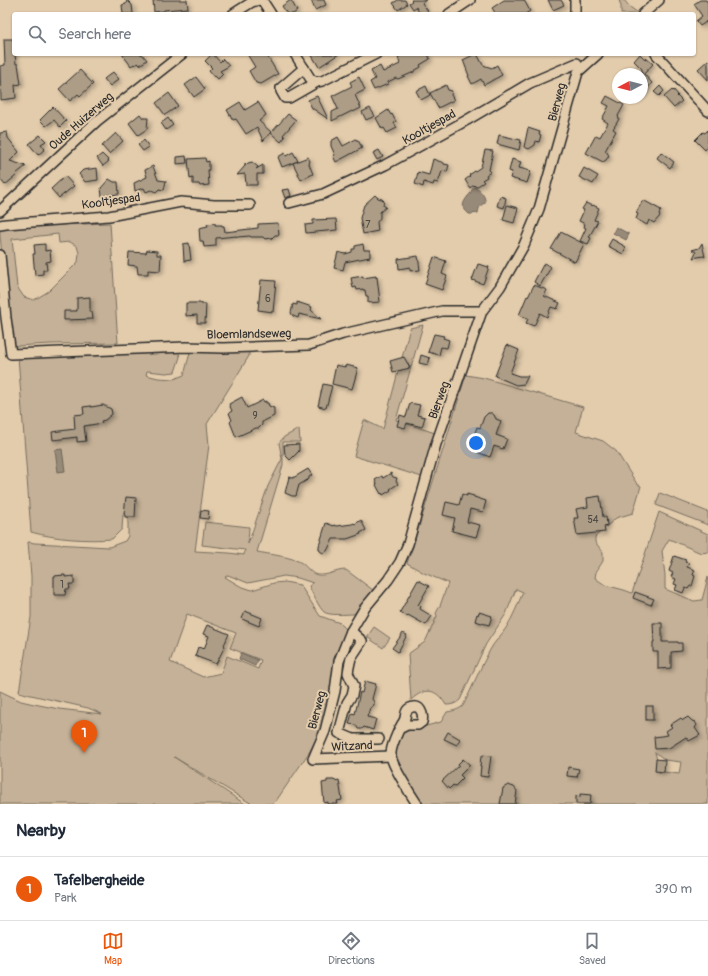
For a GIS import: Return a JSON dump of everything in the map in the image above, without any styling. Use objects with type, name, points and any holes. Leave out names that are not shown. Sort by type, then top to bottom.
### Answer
[{"type":"street","points":[[236,12],[252,2],[261,0],[270,12]]},
{"type":"street","points":[[453,12],[470,0]]},
{"type":"street","points":[[575,0],[576,12]]},
{"type":"street","points":[[645,12],[659,0]]},
{"type":"street","name":"Oude Huizerweg","points":[[0,210],[97,121],[179,56]]},
{"type":"street","points":[[296,56],[310,78],[317,82]]},
{"type":"street","points":[[304,68],[281,88],[285,98],[289,98],[317,82],[322,81],[372,56]]},
{"type":"street","name":"Bierweg","points":[[313,759],[325,731],[335,691],[339,661],[351,631],[364,609],[388,580],[400,562],[408,544],[436,444],[482,311],[500,287],[524,245],[540,209],[577,63],[593,56]]},
{"type":"street","points":[[658,56],[708,111]]},
{"type":"street","name":"Kooltjespad","points":[[289,203],[322,194],[385,166],[530,83],[577,63]]},
{"type":"street","name":"Kooltjespad","points":[[0,225],[109,216],[181,202],[214,205],[250,205]]},
{"type":"street","name":"Bloemlandseweg","points":[[0,255],[11,354],[186,346],[223,348],[309,345],[342,334],[442,311],[482,311]]},
{"type":"street","points":[[351,631],[362,641],[351,658],[348,673],[354,686],[352,695],[347,703],[339,733],[352,739],[380,740]]},
{"type":"street","points":[[399,729],[391,756],[417,804]]},
{"type":"street","name":"Witzand","points":[[313,759],[391,756]]},
{"type":"shaded area","points":[[619,0],[624,0],[637,12],[621,12]]},
{"type":"shaded area","points":[[474,187],[485,198],[485,203],[480,206],[478,213],[469,214],[463,205]]},
{"type":"shaded area","points":[[110,223],[118,343],[15,346],[10,341],[0,227]],"holes":[[[58,234],[59,243],[70,242],[77,246],[79,253],[78,262],[49,291],[34,300],[24,297],[17,287],[12,239]]]},
{"type":"shaded area","points":[[616,227],[629,234],[626,240],[613,233]]},
{"type":"shaded area","points":[[423,325],[396,420],[438,434],[425,478],[354,456],[364,420],[383,429],[398,372],[402,370],[400,365],[410,328]]},
{"type":"shaded area","points":[[178,349],[180,357],[175,372],[166,373],[147,371],[146,375],[158,378],[174,379],[184,375],[191,349],[249,349],[249,356],[207,424],[209,445],[195,551],[244,555],[245,550],[202,545],[205,522],[249,527],[248,544],[268,486],[282,459],[279,443],[284,437],[299,429],[300,442],[283,442],[283,465],[257,552],[294,559],[318,575],[325,575],[346,570],[373,590],[354,614],[334,614],[324,612],[320,607],[309,586],[313,583],[298,578],[284,576],[248,583],[228,575],[225,577],[240,586],[252,590],[274,583],[285,582],[300,585],[320,616],[340,623],[347,630],[343,638],[338,658],[327,718],[310,751],[273,804],[252,804],[174,757],[245,804],[0,804],[0,691],[21,701],[34,704],[59,709],[102,714],[88,708],[19,692],[31,617],[31,576],[28,542],[109,547],[125,541],[128,536],[128,515],[123,515],[122,529],[112,539],[71,539],[31,532],[18,356]],"holes":[[[187,614],[236,633],[230,648],[261,660],[258,669],[227,656],[221,673],[203,677],[170,662]]]},
{"type":"shaded area","points":[[466,375],[484,378],[583,407],[576,432],[603,441],[616,451],[637,484],[641,486],[633,513],[616,518],[595,537],[595,542],[603,552],[603,561],[596,572],[595,578],[605,585],[632,593],[659,512],[708,534],[708,552],[701,553],[669,539],[662,551],[665,589],[694,601],[702,600],[708,577],[708,804],[422,804],[396,761],[395,754],[397,743],[402,734],[441,722],[447,712],[463,706],[493,644],[509,624],[523,592],[516,589],[506,614],[486,644],[460,700],[453,704],[446,705],[438,695],[430,691],[426,691],[411,700],[408,654],[425,642],[437,616],[436,613],[448,583],[424,573],[407,563]],"holes":[[[655,752],[665,760],[681,762],[679,774],[664,772],[660,773]]]},
{"type":"shaded area","points":[[62,449],[65,471],[58,472],[55,450]]},
{"type":"shaded area","points":[[660,493],[708,512],[708,525],[656,505]]},
{"type":"shaded area","points":[[374,627],[390,638],[383,648],[367,637]]},
{"type":"shaded area","points":[[241,653],[258,660],[255,666],[239,659]]},
{"type":"building","points":[[127,0],[132,5],[133,12],[123,12],[122,5],[126,4]]},
{"type":"building","points":[[153,0],[187,0],[188,8],[154,12]]},
{"type":"building","points":[[291,0],[297,11],[286,12],[282,6]]},
{"type":"building","points":[[311,0],[324,0],[326,5],[315,10]]},
{"type":"building","points":[[398,0],[405,0],[407,4],[398,10],[393,3]]},
{"type":"building","points":[[411,0],[426,0],[422,3],[428,11],[419,12],[416,7],[413,9],[409,3],[412,1]]},
{"type":"building","points":[[504,0],[524,0],[530,11],[495,12],[492,8]]},
{"type":"building","points":[[548,0],[561,0],[564,5],[553,10]]},
{"type":"building","points":[[700,0],[706,0],[708,3],[708,25],[706,21],[700,26],[696,21],[702,16],[694,4]]},
{"type":"building","points":[[4,39],[12,39],[12,56],[15,56],[16,64],[18,64],[21,84],[15,85],[16,98],[1,100],[0,66],[5,65]]},
{"type":"building","points":[[124,56],[144,56],[147,60],[140,65],[138,63],[131,66]]},
{"type":"building","points":[[210,56],[215,56],[220,62],[223,59],[229,66],[220,71],[223,74],[218,79],[209,71],[212,68],[205,61]]},
{"type":"building","points":[[248,56],[267,56],[278,74],[261,84],[256,83],[249,71],[255,67]]},
{"type":"building","points":[[312,56],[336,56],[319,67]]},
{"type":"building","points":[[429,56],[430,59],[420,65],[421,67],[414,72],[398,79],[396,78],[388,82],[388,84],[374,90],[370,82],[375,79],[371,71],[380,66],[383,72],[400,64],[398,57]]},
{"type":"building","points":[[471,56],[478,56],[483,65],[492,68],[497,65],[502,75],[484,85],[481,79],[472,84],[463,60]]},
{"type":"building","points":[[638,56],[642,56],[645,59],[646,58],[653,64],[648,70],[648,68],[641,68],[634,61]]},
{"type":"building","points":[[708,60],[708,80],[698,69]]},
{"type":"building","points":[[80,70],[93,84],[80,96],[78,94],[70,101],[59,89]]},
{"type":"building","points":[[113,72],[119,79],[110,86],[104,79]]},
{"type":"building","points":[[196,77],[205,89],[194,97],[185,85]]},
{"type":"building","points":[[359,77],[365,90],[355,95],[361,108],[332,121],[332,112],[338,109],[332,96],[352,86],[350,82]]},
{"type":"building","points":[[648,78],[652,83],[648,87]]},
{"type":"building","points":[[446,85],[448,90],[452,91],[451,95],[454,100],[438,108],[430,93]]},
{"type":"building","points":[[426,86],[430,95],[421,100],[416,91]]},
{"type":"building","points":[[660,86],[664,91],[659,96],[654,92]]},
{"type":"building","points":[[674,90],[682,101],[674,108],[664,97]]},
{"type":"building","points":[[169,93],[178,106],[165,115],[156,103]]},
{"type":"building","points":[[317,96],[328,119],[312,108],[308,100]]},
{"type":"building","points":[[607,96],[612,99],[612,104],[624,105],[618,116],[619,119],[613,129],[616,131],[605,151],[609,156],[603,162],[586,153],[596,135],[600,137],[608,123],[602,119],[609,106],[603,103]]},
{"type":"building","points":[[240,102],[245,110],[258,102],[266,115],[259,121],[271,132],[263,141],[257,127],[246,134],[236,119],[233,120],[227,110]]},
{"type":"building","points":[[53,107],[66,121],[60,127],[54,120],[46,126],[40,120]]},
{"type":"building","points":[[370,108],[375,116],[366,120],[362,112]]},
{"type":"building","points":[[388,110],[396,122],[394,123],[397,128],[387,133],[384,128],[382,129],[376,118]]},
{"type":"building","points":[[140,114],[143,118],[148,118],[147,129],[138,135],[129,123]]},
{"type":"building","points":[[288,114],[296,120],[283,135],[285,137],[281,142],[271,133]]},
{"type":"building","points":[[168,118],[173,125],[166,130],[161,123]]},
{"type":"building","points":[[528,128],[540,132],[539,134],[541,135],[539,142],[536,141],[535,145],[529,149],[524,147]]},
{"type":"building","points":[[708,130],[708,146],[705,150],[695,140],[703,132],[705,133]]},
{"type":"building","points":[[7,132],[8,138],[19,152],[10,161],[26,166],[5,185],[0,179],[0,133]]},
{"type":"building","points":[[116,133],[123,141],[109,154],[102,146]]},
{"type":"building","points":[[40,135],[46,141],[41,144],[45,149],[38,155],[29,144]]},
{"type":"building","points":[[499,135],[521,140],[519,150],[497,144]]},
{"type":"building","points":[[338,137],[343,146],[356,139],[362,148],[336,162],[333,156],[335,155],[331,146],[331,141]]},
{"type":"building","points":[[144,140],[149,147],[143,151],[138,145]]},
{"type":"building","points":[[379,150],[383,157],[377,160],[373,153]]},
{"type":"building","points":[[485,150],[493,151],[489,170],[491,172],[482,180],[484,182],[476,187],[474,185],[470,188],[465,180],[470,176],[469,175],[481,167]]},
{"type":"building","points":[[293,152],[298,161],[282,167],[278,157],[285,153],[286,156]]},
{"type":"building","points":[[661,152],[674,162],[670,168],[657,158]]},
{"type":"building","points":[[102,154],[109,161],[103,166],[97,158]]},
{"type":"building","points":[[186,156],[187,163],[177,164],[177,157]]},
{"type":"building","points":[[308,157],[313,174],[301,180],[293,163]]},
{"type":"building","points":[[205,158],[206,162],[209,161],[209,185],[200,186],[199,184],[193,184],[193,178],[190,179],[188,159]]},
{"type":"building","points":[[433,159],[449,165],[447,172],[442,171],[438,183],[434,182],[433,185],[424,182],[423,187],[415,184],[418,172],[429,175]]},
{"type":"building","points":[[512,159],[521,162],[519,168],[531,171],[527,183],[510,178],[512,172],[509,171]]},
{"type":"building","points":[[252,162],[258,167],[256,169],[263,165],[263,174],[257,174],[257,185],[246,185],[245,174],[237,175],[245,166],[245,163],[246,165]]},
{"type":"building","points":[[153,166],[158,180],[166,181],[164,190],[159,189],[156,192],[151,190],[146,192],[144,188],[135,191],[134,183],[147,177],[145,170]]},
{"type":"building","points":[[97,168],[98,180],[85,182],[79,174],[83,170]]},
{"type":"building","points":[[584,168],[598,176],[593,184],[579,177]]},
{"type":"building","points":[[65,176],[74,186],[59,198],[51,189]]},
{"type":"building","points":[[109,179],[114,182],[118,182],[119,194],[102,196],[101,188]]},
{"type":"building","points":[[289,189],[291,196],[285,198],[282,190]]},
{"type":"building","points":[[375,195],[384,201],[383,205],[386,207],[380,212],[380,218],[377,222],[378,231],[363,234],[360,218],[364,205]]},
{"type":"building","points":[[500,196],[506,198],[504,208],[497,206]]},
{"type":"building","points":[[643,200],[661,210],[659,214],[660,216],[654,223],[649,220],[647,225],[636,219],[638,214],[636,213]]},
{"type":"building","points":[[586,203],[599,208],[594,220],[598,221],[589,237],[591,238],[588,244],[580,241],[586,228],[584,227],[585,224],[579,221],[584,210],[582,209]]},
{"type":"building","points":[[507,205],[518,208],[514,223],[503,220]]},
{"type":"building","points":[[336,219],[337,230],[306,233],[305,225],[313,224],[313,220]]},
{"type":"building","points":[[215,223],[215,225],[224,226],[225,232],[258,228],[258,224],[278,223],[279,235],[265,239],[263,237],[250,236],[216,238],[216,246],[204,247],[203,241],[200,241],[199,228],[208,226],[207,224]]},
{"type":"building","points":[[561,232],[584,244],[575,262],[551,249]]},
{"type":"building","points":[[612,239],[626,247],[623,254],[608,246]]},
{"type":"building","points":[[189,243],[191,260],[184,261],[183,244]]},
{"type":"building","points":[[702,243],[705,257],[693,258],[696,252],[692,250],[699,248]]},
{"type":"building","points":[[45,244],[45,251],[50,250],[51,261],[46,262],[47,270],[43,270],[43,274],[35,275],[33,254],[35,254],[34,245]]},
{"type":"building","points":[[363,244],[364,250],[370,250],[370,257],[345,262],[343,270],[334,268],[338,252],[345,254],[352,252],[352,249],[355,249],[355,246]]},
{"type":"building","points":[[147,250],[157,251],[157,255],[161,255],[160,271],[148,270],[148,274],[138,274],[137,266],[128,265],[129,252],[146,253]]},
{"type":"building","points":[[418,256],[420,270],[410,271],[410,267],[399,269],[398,259]]},
{"type":"building","points":[[434,257],[446,261],[442,274],[447,276],[442,290],[425,284]]},
{"type":"building","points":[[544,263],[551,267],[540,286],[534,282]]},
{"type":"building","points":[[478,264],[489,267],[483,284],[472,280]]},
{"type":"building","points":[[363,276],[363,278],[377,277],[380,302],[368,303],[368,296],[366,296],[365,290],[357,290],[356,287],[353,288],[351,278]]},
{"type":"building","points":[[261,280],[276,281],[273,312],[258,310]]},
{"type":"building","points":[[534,285],[547,290],[544,296],[560,303],[557,309],[551,307],[547,317],[540,313],[534,326],[526,323],[528,319],[519,315],[527,296],[528,297]]},
{"type":"building","points":[[90,297],[90,312],[92,312],[93,319],[64,320],[64,311],[77,311],[77,298]]},
{"type":"building","points":[[297,302],[312,307],[311,310],[321,319],[299,314],[298,318],[293,316],[291,313],[293,304],[297,305]]},
{"type":"building","points":[[186,303],[206,304],[205,323],[197,323],[197,315],[186,316]]},
{"type":"building","points":[[434,334],[444,336],[443,338],[449,340],[447,348],[441,347],[439,355],[428,352]]},
{"type":"building","points":[[507,345],[519,350],[510,373],[519,376],[528,376],[524,384],[516,385],[495,376]]},
{"type":"building","points":[[421,355],[430,358],[428,365],[419,363]]},
{"type":"building","points":[[404,357],[410,368],[393,372],[390,361]]},
{"type":"building","points":[[336,365],[345,367],[346,365],[358,368],[352,389],[332,384]]},
{"type":"building","points":[[323,384],[332,386],[326,408],[318,406]]},
{"type":"building","points":[[242,397],[247,408],[263,400],[264,402],[266,401],[269,406],[274,408],[274,416],[262,422],[262,425],[259,428],[236,437],[230,422],[232,420],[229,413],[232,411],[229,404]]},
{"type":"building","points":[[410,403],[420,405],[417,415],[425,417],[422,427],[407,423],[405,428],[397,426],[400,415],[406,417]]},
{"type":"building","points":[[103,405],[111,409],[112,414],[105,420],[101,421],[102,423],[84,426],[86,441],[77,442],[77,437],[53,440],[52,432],[75,429],[74,415],[84,414],[83,407]]},
{"type":"building","points":[[488,413],[492,413],[496,419],[501,421],[496,435],[507,439],[503,449],[494,446],[490,457],[477,452],[481,441],[473,438],[477,427],[480,428],[484,417]]},
{"type":"building","points":[[299,444],[299,451],[290,460],[285,455],[284,445]]},
{"type":"building","points":[[308,469],[312,475],[309,479],[299,485],[296,496],[285,493],[289,477],[293,478]]},
{"type":"building","points":[[391,473],[393,477],[397,478],[396,481],[398,484],[383,495],[376,485],[375,480],[382,476],[383,478]]},
{"type":"building","points":[[462,494],[474,496],[486,501],[483,512],[470,509],[467,522],[480,525],[476,537],[452,531],[455,518],[443,515],[446,502],[459,505]]},
{"type":"building","points":[[600,496],[603,517],[606,517],[607,525],[604,526],[605,532],[577,535],[574,518],[578,518],[576,509],[588,507],[587,498]]},
{"type":"building","points":[[126,497],[136,498],[135,517],[125,517]]},
{"type":"building","points":[[201,510],[209,511],[208,519],[200,518]]},
{"type":"building","points":[[361,520],[366,530],[360,533],[361,534],[347,539],[333,539],[327,551],[323,553],[320,551],[319,546],[326,523],[337,526],[355,524]]},
{"type":"building","points":[[674,556],[686,560],[685,562],[689,563],[687,567],[695,570],[692,586],[688,589],[685,588],[683,593],[675,590],[677,585],[674,584],[676,579],[671,577],[673,573],[669,571]]},
{"type":"building","points":[[65,575],[65,577],[74,576],[74,584],[69,584],[70,589],[66,589],[65,595],[54,595],[54,576]]},
{"type":"building","points":[[418,580],[429,586],[418,605],[421,606],[420,609],[432,616],[426,625],[400,612]]},
{"type":"building","points":[[635,592],[654,599],[651,605],[633,598]]},
{"type":"building","points":[[245,611],[262,618],[259,626],[242,619]]},
{"type":"building","points":[[479,612],[492,616],[489,625],[475,621]]},
{"type":"building","points":[[653,623],[662,623],[662,642],[682,643],[682,651],[671,652],[671,668],[658,669],[658,652],[653,652]]},
{"type":"building","points":[[207,625],[229,634],[216,664],[195,656],[198,647],[204,649],[209,636],[203,634]]},
{"type":"building","points":[[403,633],[407,635],[398,652],[392,648]]},
{"type":"building","points":[[365,681],[376,684],[372,699],[374,705],[370,708],[367,717],[376,719],[373,730],[364,727],[362,729],[358,729],[356,725],[349,724],[352,713],[355,714],[360,692],[362,693]]},
{"type":"building","points":[[646,706],[653,706],[653,720],[646,720]]},
{"type":"building","points":[[688,717],[697,725],[695,728],[700,735],[689,741],[686,737],[669,748],[655,749],[654,737],[668,735],[666,731],[672,727],[670,725],[681,718],[683,720]]},
{"type":"building","points":[[448,732],[460,739],[457,745],[444,739]]},
{"type":"building","points":[[483,755],[491,756],[488,777],[480,776],[481,756],[483,757]]},
{"type":"building","points":[[463,759],[470,765],[460,775],[463,778],[455,786],[453,785],[449,789],[442,781],[459,765],[458,764]]},
{"type":"building","points":[[656,759],[665,760],[664,772],[655,771]]},
{"type":"building","points":[[568,767],[579,769],[577,777],[567,776]]},
{"type":"building","points":[[327,780],[339,780],[342,800],[337,801],[338,804],[328,804],[328,802],[324,803],[322,783],[327,782]]},
{"type":"building","points":[[508,785],[514,787],[517,791],[515,804],[500,804],[503,788]]},
{"type":"building","points":[[580,794],[591,795],[590,804],[576,804],[576,796],[580,797]]},
{"type":"place","name":"Tafelbergheide","points":[[84,753]]}]
